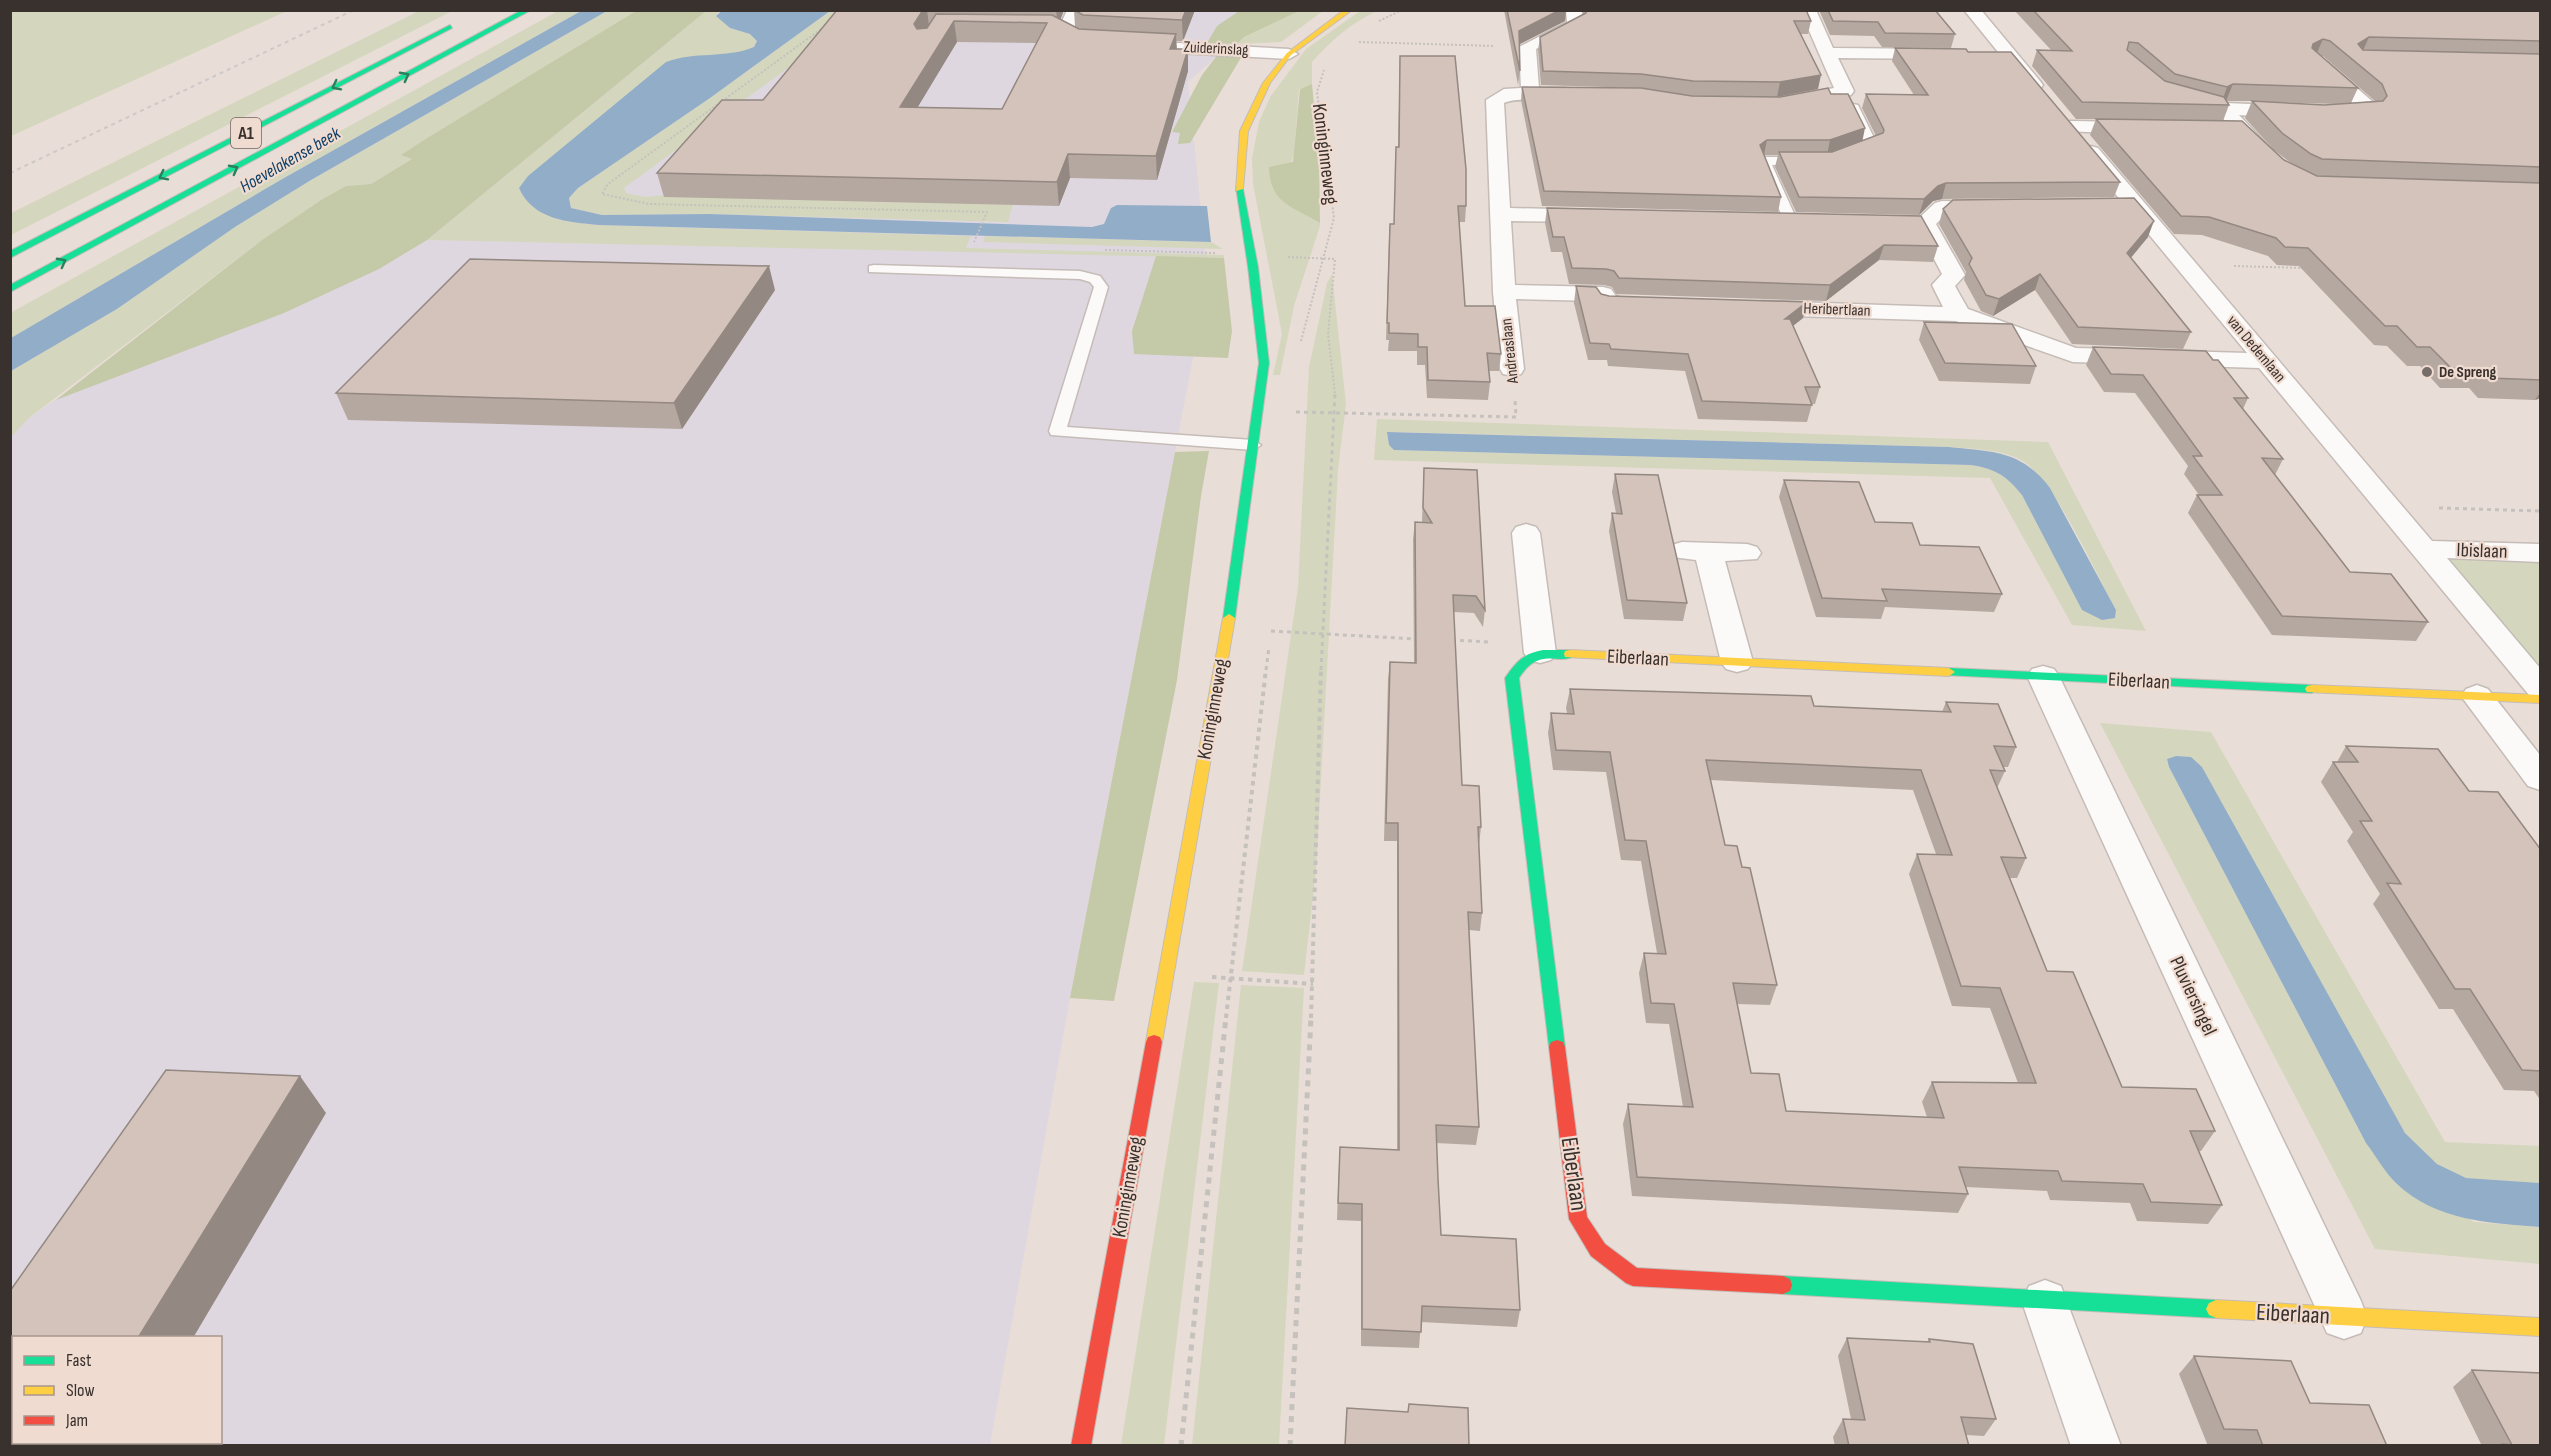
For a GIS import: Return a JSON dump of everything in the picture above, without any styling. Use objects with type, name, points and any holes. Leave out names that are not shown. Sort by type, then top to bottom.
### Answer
[{"type":"main road","name":"A1","points":[[10,289],[528,10]]},
{"type":"main road","name":"Koninginneweg","points":[[1081,1446],[1226,641],[1264,363],[1253,267],[1239,190],[1244,130],[1267,83],[1289,54],[1349,10]]},
{"type":"main road","name":"A1","points":[[10,255],[460,22]]},
{"type":"main road","name":"Eiberlaan","points":[[2541,699],[1737,662],[1539,649],[1521,662],[1512,678],[1578,1219],[1598,1250],[1633,1277],[2045,1302],[2541,1327]]},
{"type":"street","name":"Zuiderinslag","points":[[1075,10],[1058,31],[1071,40],[1096,45],[1289,54]]},
{"type":"street","points":[[1574,10],[1575,24],[1527,47],[1530,92],[1584,94]]},
{"type":"street","points":[[1766,104],[1845,91],[1808,10]]},
{"type":"street","name":"van Dedemlaan","points":[[1972,10],[2000,56],[2057,112],[2124,205],[2185,265],[2541,688]]},
{"type":"street","points":[[1827,53],[1960,55]]},
{"type":"street","points":[[2275,162],[2240,130],[2221,108],[2316,113],[2368,111],[2367,106],[2316,62]]},
{"type":"street","name":"Andreaslaan","points":[[1512,369],[1504,292],[1495,100],[1510,93],[1530,92]]},
{"type":"street","points":[[2057,112],[2149,129]]},
{"type":"street","points":[[2217,130],[2240,130]]},
{"type":"street","points":[[1857,222],[1925,223],[1942,207],[2007,208]]},
{"type":"street","points":[[1500,214],[1616,216]]},
{"type":"street","points":[[1766,220],[1812,221]]},
{"type":"street","points":[[1925,223],[1954,275],[1943,285],[1959,314]]},
{"type":"street","points":[[1504,292],[1602,294],[1607,303],[1631,304]]},
{"type":"street","name":"Heribertlaan","points":[[1736,307],[1959,314],[2073,355],[2266,361]]},
{"type":"street","points":[[1526,533],[1539,649]]},
{"type":"street","name":"Ibislaan","points":[[2424,549],[2541,553]]},
{"type":"street","points":[[1737,662],[1695,551],[1747,553]]},
{"type":"street","name":"Pluviersingel","points":[[2043,676],[2344,1317]]},
{"type":"street","points":[[2477,696],[2541,778]]},
{"type":"street","points":[[2045,1302],[2096,1446]]},
{"type":"lane","points":[[1839,157],[1872,146],[1845,91]]},
{"type":"lane","points":[[1790,220],[1764,161],[1817,161]]},
{"type":"lane","points":[[874,269],[1080,275],[1095,279],[1101,287],[1057,430],[1253,445]]},
{"type":"path","points":[[1374,23],[1402,10]]},
{"type":"path","points":[[828,24],[608,184],[602,194],[649,204],[987,212],[975,238]]},
{"type":"path","points":[[1354,42],[1527,47]]},
{"type":"path","name":"Koninginneweg","points":[[1300,353],[1334,218],[1317,92],[1326,64]]},
{"type":"path","points":[[2185,265],[2315,268]]},
{"type":"path","name":"Andreaslaan","points":[[1295,412],[1516,417],[1512,369]]},
{"type":"path","points":[[1294,423],[1296,400]]},
{"type":"path","points":[[2388,506],[2541,511]]},
{"type":"path","points":[[1181,1446],[1230,978],[1272,620]]},
{"type":"path","points":[[1271,632],[1425,639]]},
{"type":"path","points":[[1290,1446],[1313,984],[1322,634]]},
{"type":"path","points":[[1448,640],[1539,649]]},
{"type":"path","points":[[1166,975],[1313,984]]},
{"type":"shaded area","points":[[646,11],[1280,11],[1255,23],[1188,82],[1208,280],[1070,998],[990,1445],[11,1446],[10,437],[29,418],[306,227]]},
{"type":"green space","points":[[11,10],[287,10],[287,11],[11,136]]},
{"type":"green space","points":[[638,10],[706,11],[427,240],[379,269],[284,313],[56,400],[262,240],[321,200],[346,186],[371,184],[412,159],[401,155],[427,138]]},
{"type":"green space","points":[[723,10],[716,15],[730,28],[750,34],[757,41],[754,47],[742,52],[711,56],[519,188],[525,199],[542,213],[553,217],[599,225],[971,236],[966,248],[1224,255],[1224,258],[427,240],[706,11]]},
{"type":"green space","points":[[867,10],[624,188],[626,193],[645,197],[675,194],[1014,201],[1008,222],[709,214],[602,215],[571,208],[569,198],[578,188],[710,98],[830,11]]},
{"type":"green space","points":[[1299,10],[1244,37],[1237,44],[1207,43],[1217,26],[1239,11]]},
{"type":"green space","points":[[419,11],[452,11],[11,235],[11,213]]},
{"type":"green space","points":[[558,11],[581,11],[284,178],[11,338],[10,313]]},
{"type":"green space","points":[[607,11],[638,11],[427,138],[402,155],[412,159],[371,184],[346,186],[262,240],[29,418],[11,437],[11,371],[117,309],[235,227],[311,180]]},
{"type":"green space","points":[[1299,11],[1323,11],[1281,42],[1237,44],[1244,37]]},
{"type":"green space","points":[[1360,11],[1377,11],[1350,27],[1327,46],[1312,62],[1312,84],[1299,89],[1294,153],[1281,200],[1320,223],[1320,226],[1294,306],[1280,375],[1273,375],[1282,334],[1253,184],[1252,158],[1259,122],[1270,97],[1306,49]]},
{"type":"green space","points":[[1219,53],[1242,56],[1190,143],[1178,144],[1180,133],[1172,132],[1202,75]]},
{"type":"green space","points":[[1312,84],[1319,158],[1320,223],[1292,208],[1278,196],[1273,189],[1269,167],[1293,162],[1300,89]]},
{"type":"green space","points":[[985,236],[1211,242],[1223,249],[983,242]]},
{"type":"green space","points":[[1156,256],[1224,258],[1232,331],[1228,358],[1134,354],[1132,331]]},
{"type":"green space","points":[[1332,274],[1346,404],[1338,470],[1316,870],[1304,975],[1242,971],[1298,587],[1309,367],[1327,283]]},
{"type":"green space","points":[[1377,419],[2048,442],[2146,631],[2072,625],[1990,478],[1374,460]],"holes":[[[1387,433],[1949,447],[1986,450],[2013,456],[2033,470],[2047,485],[2073,528],[2116,610],[2115,618],[2082,610],[2022,495],[2005,478],[1979,467],[1394,450],[1389,445]]]},
{"type":"green space","points":[[1209,451],[1177,680],[1114,1001],[1070,998],[1175,452]]},
{"type":"green space","points":[[2434,553],[2540,556],[2540,683],[2437,560]]},
{"type":"green space","points":[[2100,723],[2211,732],[2445,1142],[2540,1146],[2540,1183],[2466,1178],[2437,1164],[2405,1133],[2202,767],[2186,757],[2167,759],[2169,767],[2366,1143],[2474,1222],[2540,1227],[2540,1264],[2375,1249]]},
{"type":"green space","points":[[1194,982],[1219,983],[1164,1445],[1121,1445]]},
{"type":"green space","points":[[1241,985],[1304,988],[1279,1445],[1192,1445]]},
{"type":"water","points":[[723,10],[830,11],[710,98],[578,188],[569,198],[571,208],[602,215],[709,214],[1092,227],[1104,224],[1111,208],[1117,205],[1207,206],[1211,242],[599,225],[553,217],[542,213],[525,199],[519,188],[528,176],[666,62],[688,57],[732,53],[754,47],[757,41],[750,34],[730,28],[716,16]]},
{"type":"water","points":[[581,11],[607,11],[311,180],[235,227],[117,309],[11,371],[11,338],[284,178]]},
{"type":"water","points":[[1387,432],[1949,447],[2005,455],[2028,466],[2050,488],[2116,610],[2115,618],[2102,620],[2082,610],[2022,495],[2011,482],[2000,474],[1979,467],[1394,450],[1389,445]]},
{"type":"water","points":[[2176,756],[2191,757],[2202,767],[2405,1133],[2437,1164],[2466,1178],[2540,1183],[2540,1227],[2502,1224],[2446,1213],[2412,1196],[2388,1175],[2366,1143],[2169,767],[2167,759]]},
{"type":"building","points":[[837,10],[923,10],[914,24],[917,29],[927,28],[936,14],[1052,15],[1079,29],[1176,34],[1170,49],[1188,49],[1156,156],[1068,154],[1057,182],[657,173],[722,100],[763,100]],"holes":[[[954,21],[1047,23],[1002,109],[900,107]]]},
{"type":"building","points":[[1074,10],[1186,10],[1182,20],[1083,15]]},
{"type":"building","points":[[1507,10],[1560,10],[1519,31],[1520,71]]},
{"type":"building","points":[[1586,10],[1806,10],[1811,21],[1794,21],[1821,75],[1780,82],[1693,81],[1641,74],[1543,71],[1540,37],[1586,13]]},
{"type":"building","points":[[1828,10],[1935,10],[1955,34],[1885,33],[1878,22],[1833,21]]},
{"type":"building","points":[[2033,10],[2541,10],[2541,41],[2369,37],[2358,44],[2363,50],[2541,54],[2541,167],[2322,159],[2311,154],[2282,133],[2252,101],[2324,105],[2383,101],[2387,96],[2382,84],[2330,41],[2323,39],[2313,44],[2312,48],[2358,88],[2233,84],[2227,87],[2175,74],[2138,43],[2129,42],[2127,50],[2165,81],[2224,97],[2229,105],[2082,102],[2037,50],[2072,51]]},
{"type":"building","points":[[1895,48],[2011,52],[2120,182],[1946,183],[1938,186],[1924,199],[1799,197],[1779,152],[1832,152],[1883,133],[1884,130],[1866,94],[1928,95]]},
{"type":"building","points":[[1400,56],[1455,56],[1466,169],[1466,206],[1458,206],[1465,306],[1495,306],[1501,354],[1487,353],[1490,382],[1428,380],[1427,347],[1418,347],[1418,334],[1389,333],[1389,323],[1387,323],[1390,224],[1394,224],[1396,147],[1399,147]]},
{"type":"building","points":[[1522,87],[1641,88],[1692,96],[1780,97],[1828,88],[1831,94],[1848,94],[1865,128],[1830,140],[1767,140],[1760,145],[1781,197],[1544,191]]},
{"type":"building","points":[[2096,119],[2242,121],[2284,160],[2317,176],[2541,183],[2541,380],[2490,378],[2480,369],[2451,368],[2430,347],[2417,347],[2397,326],[2385,326],[2308,248],[2285,247],[2276,238],[2209,217],[2181,216]]},
{"type":"building","points":[[2134,198],[2154,221],[2127,253],[2191,332],[2078,327],[2040,274],[1999,299],[1986,295],[1969,264],[1972,258],[1943,209],[1953,200]]},
{"type":"building","points":[[1547,208],[1921,216],[1938,246],[1884,245],[1830,285],[1619,278],[1614,271],[1606,269],[1572,268],[1564,237],[1553,237]]},
{"type":"building","points":[[470,259],[769,266],[674,403],[336,393]]},
{"type":"building","points":[[1576,286],[1596,287],[1601,294],[1609,296],[1807,302],[1785,319],[1790,319],[1820,387],[1805,387],[1812,405],[1702,401],[1688,354],[1611,349],[1609,344],[1590,343]]},
{"type":"building","points":[[1924,322],[2012,324],[2036,366],[1945,363]]},
{"type":"building","points":[[2093,347],[2206,351],[2213,360],[2218,360],[2248,398],[2234,398],[2283,459],[2262,458],[2350,572],[2391,574],[2428,622],[2282,616],[2197,495],[2222,495],[2193,456],[2202,456],[2143,375],[2111,374]]},
{"type":"building","points":[[1424,468],[1477,470],[1485,610],[1476,596],[1453,595],[1462,785],[1479,786],[1481,827],[1478,827],[1482,913],[1468,912],[1479,1127],[1436,1125],[1441,1235],[1516,1239],[1520,1310],[1422,1306],[1421,1332],[1362,1329],[1362,1204],[1338,1203],[1340,1147],[1399,1150],[1398,823],[1386,823],[1390,662],[1416,663],[1415,522],[1432,523],[1423,508]]},
{"type":"building","points":[[1615,474],[1658,475],[1687,603],[1627,600],[1612,513],[1622,514]]},
{"type":"building","points":[[1784,480],[1859,482],[1875,522],[1912,523],[1920,545],[1979,547],[2002,594],[1882,589],[1887,601],[1822,598]]},
{"type":"building","points":[[1570,689],[1811,696],[1814,706],[1951,712],[1946,702],[1998,704],[2016,747],[1994,746],[2005,771],[1990,770],[2026,858],[2001,857],[2047,971],[2073,972],[2122,1087],[2196,1089],[2215,1131],[2190,1131],[2222,1205],[2151,1202],[2143,1184],[2062,1181],[2058,1171],[1959,1167],[1968,1194],[1637,1177],[1628,1104],[1693,1107],[1674,1004],[1651,1003],[1644,953],[1666,954],[1646,841],[1625,840],[1610,752],[1556,750],[1551,713],[1574,714]],"holes":[[[1706,760],[1921,770],[1952,855],[1917,854],[1961,986],[2000,988],[2036,1083],[1932,1082],[1944,1118],[1786,1111],[1779,1074],[1751,1073],[1733,983],[1777,985],[1750,868],[1742,867],[1737,846],[1725,845]]]},
{"type":"building","points":[[2346,746],[2438,749],[2469,791],[2498,792],[2541,850],[2541,1071],[2522,1070],[2470,989],[2455,989],[2387,883],[2401,884],[2360,821],[2372,821],[2333,762],[2358,762]]},
{"type":"building","points":[[166,1070],[300,1076],[139,1336],[12,1336],[12,1444],[72,1444],[71,1446],[10,1446],[10,1291]]},
{"type":"building","points":[[1847,1338],[1930,1342],[1929,1339],[1973,1344],[1996,1419],[1961,1417],[1969,1446],[1849,1446],[1843,1419],[1865,1420]]},
{"type":"building","points":[[2194,1356],[2291,1361],[2310,1403],[2369,1405],[2387,1446],[2263,1446],[2257,1430],[2224,1429]]},
{"type":"building","points":[[2472,1370],[2541,1373],[2541,1446],[2502,1446],[2502,1444],[2512,1445]]},
{"type":"building","points":[[1409,1404],[1468,1408],[1469,1446],[1345,1446],[1347,1408],[1408,1412]]},
{"type":"railway","points":[[10,173],[354,10]]},
{"type":"traffic: fast","points":[[10,289],[528,10]]},
{"type":"traffic: fast","points":[[10,255],[450,27]]},
{"type":"traffic: fast","points":[[1229,618],[1264,363],[1253,267],[1239,189]]},
{"type":"traffic: fast","points":[[1557,1047],[1512,678],[1524,662],[1536,655],[1570,654]]},
{"type":"traffic: fast","points":[[1949,672],[2312,689]]},
{"type":"traffic: fast","points":[[1783,1285],[2216,1309]]},
{"type":"traffic: slow","points":[[1239,189],[1244,131],[1267,83],[1289,54],[1349,10]]},
{"type":"traffic: slow","points":[[1154,1042],[1229,618]]},
{"type":"traffic: slow","points":[[1570,654],[1949,672]]},
{"type":"traffic: slow","points":[[2312,689],[2540,699]]},
{"type":"traffic: slow","points":[[2216,1309],[2540,1327]]},
{"type":"traffic: jam","points":[[1081,1446],[1154,1042]]},
{"type":"traffic: jam","points":[[1557,1047],[1578,1219],[1598,1250],[1633,1277],[1783,1285]]},
{"type":"place","name":"De Spreng","points":[[2427,372]]},
{"type":"water label","name":"Hoevelakense beek","points":[[290,160]]}]
